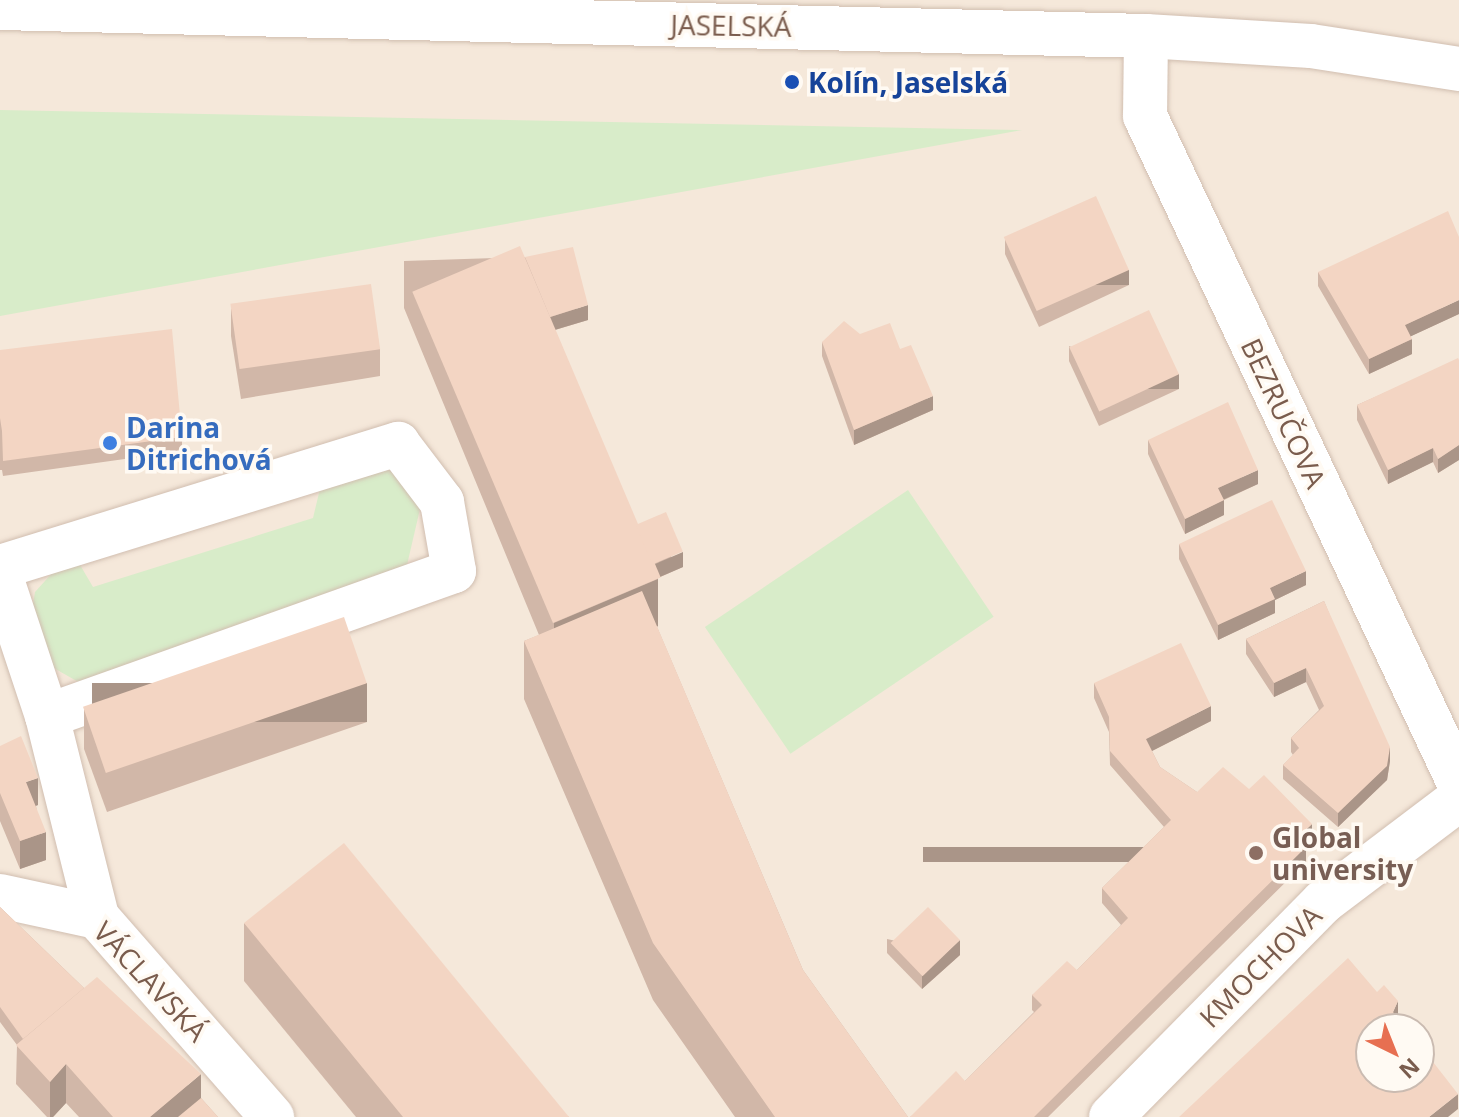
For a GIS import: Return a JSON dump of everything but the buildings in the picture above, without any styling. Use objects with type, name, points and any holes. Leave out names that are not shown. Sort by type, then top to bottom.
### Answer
[{"type":"street","name":"JASELSKÁ","points":[[0,8],[1146,36],[1311,46],[1459,69]]},
{"type":"street","name":"BEZRUČOVA","points":[[1146,36],[1145,116],[1459,783]]},
{"type":"street","points":[[0,567],[398,444],[442,502],[454,571],[47,716]]},
{"type":"street","points":[[0,574],[47,716],[97,917]]},
{"type":"street","name":"KMOCHOVA","points":[[1111,1117],[1323,902],[1459,799]]},
{"type":"street","name":"VÁCLAVSKÁ","points":[[0,896],[97,917],[272,1117]]},
{"type":"shaded area","points":[[0,0],[1459,0],[1459,1117],[0,1117]]},
{"type":"green space","points":[[0,110],[1022,130],[0,316]]},
{"type":"green space","points":[[376,465],[392,471],[420,509],[407,565],[89,688],[52,667],[30,622],[35,592],[54,571],[76,558],[93,587],[313,518],[324,472]]},
{"type":"green space","points":[[908,490],[994,617],[790,754],[705,627]]},
{"type":"place","name":"Kolín, Jaselská","points":[[792,82]]},
{"type":"place","name":"Darina Ditrichová","points":[[110,443]]},
{"type":"place","name":"Global university","points":[[1256,853]]}]
